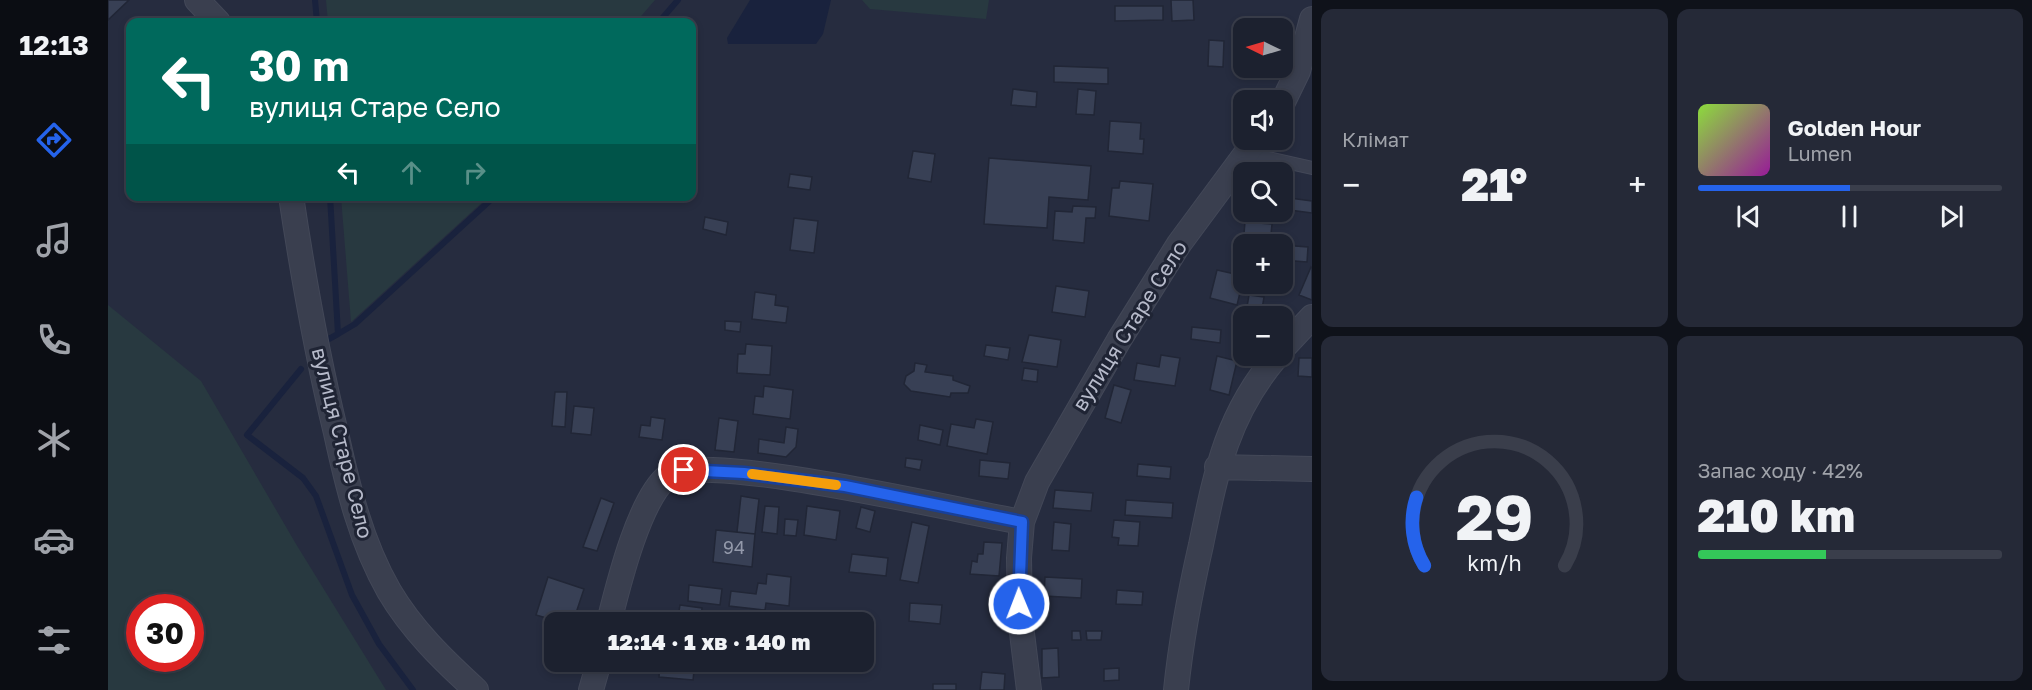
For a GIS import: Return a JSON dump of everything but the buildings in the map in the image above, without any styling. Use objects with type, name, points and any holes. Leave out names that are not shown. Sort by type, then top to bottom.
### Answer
[{"type":"street","points":[[197,0],[214,18]]},
{"type":"street","points":[[1289,90],[1298,71],[1312,19]]},
{"type":"street","name":"вулиця Старе Село","points":[[1029,690],[1019,591],[1022,522],[1037,482],[1119,340],[1179,244],[1248,150]]},
{"type":"street","name":"вулиця Старе Село","points":[[292,201],[312,325],[331,413],[348,485],[367,544],[403,613],[439,656],[476,690]]},
{"type":"street","points":[[1293,337],[1312,317]]},
{"type":"street","points":[[1176,690],[1186,616],[1217,467],[1229,432],[1247,395],[1269,366]]},
{"type":"street","points":[[1217,467],[1312,468]]},
{"type":"street","points":[[612,612],[630,549],[648,505],[669,476],[684,470],[744,473],[845,486],[1022,522]]},
{"type":"street","points":[[591,690],[596,672]]},
{"type":"lane","points":[[1262,150],[1312,168]]},
{"type":"shaded area","points":[[326,0],[655,0],[639,18],[328,18]]},
{"type":"shaded area","points":[[862,0],[989,0],[986,19],[870,9]]},
{"type":"shaded area","points":[[341,201],[484,201],[351,322]]},
{"type":"shaded area","points":[[108,305],[201,381],[296,544],[386,690],[108,690]]},
{"type":"water","points":[[750,0],[831,0],[823,34],[816,44],[728,44],[727,38]]},
{"type":"waterway","points":[[315,0],[317,18]]},
{"type":"waterway","points":[[662,18],[678,0]]},
{"type":"waterway","points":[[327,340],[338,334],[330,201]]},
{"type":"waterway","points":[[338,334],[355,324],[490,201]]},
{"type":"waterway","points":[[301,369],[247,435],[303,478],[316,496],[352,595],[379,644],[413,690]]},
{"type":"slow traffic","points":[[752,474],[836,485]]},
{"type":"route","points":[[684,470],[744,473],[845,486],[968,513],[1022,522],[1019,604]]}]
